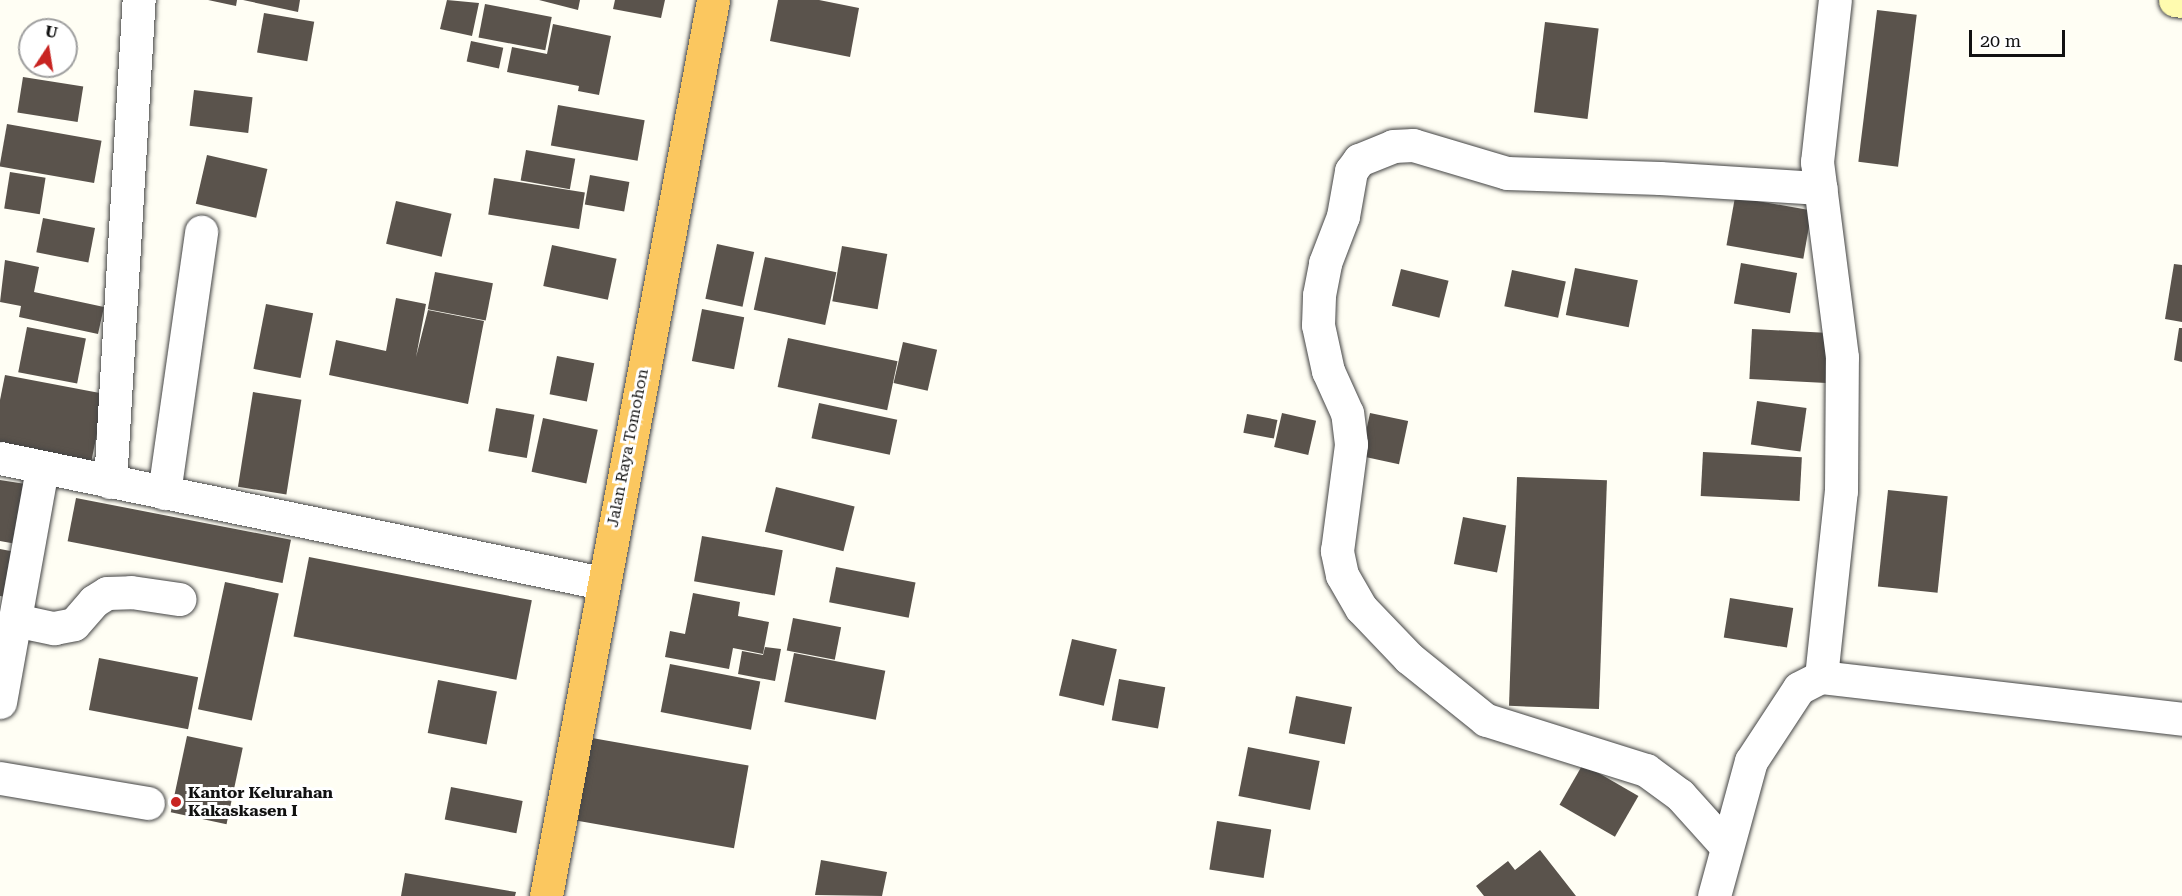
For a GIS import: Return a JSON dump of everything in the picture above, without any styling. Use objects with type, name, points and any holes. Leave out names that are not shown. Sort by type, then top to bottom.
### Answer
[{"type":"highway","name":"Jalan Raya Tomohon","points":[[546,896],[602,583],[713,0]]},
{"type":"main road","points":[[2175,0],[2182,1]]},
{"type":"street","points":[[110,482],[139,0]]},
{"type":"street","points":[[1821,677],[1841,490],[1842,357],[1817,162],[1835,0]]},
{"type":"street","points":[[1726,846],[1680,795],[1646,770],[1486,720],[1409,658],[1361,608],[1342,575],[1336,551],[1351,444],[1347,413],[1328,370],[1318,325],[1319,295],[1325,263],[1343,216],[1351,171],[1359,160],[1393,146],[1413,145],[1507,173],[1660,178],[1821,188]]},
{"type":"street","points":[[164,493],[201,232]]},
{"type":"street","points":[[0,458],[602,583]]},
{"type":"street","points":[[0,702],[42,468]]},
{"type":"street","points":[[15,620],[54,628],[74,624],[94,601],[108,593],[131,592],[179,599]]},
{"type":"street","points":[[1714,896],[1751,761],[1799,688],[1821,677],[2182,720]]},
{"type":"street","points":[[0,778],[148,803]]},
{"type":"building","points":[[208,0],[237,0],[236,6]]},
{"type":"building","points":[[243,0],[300,0],[298,12]]},
{"type":"building","points":[[447,0],[479,3],[472,36],[440,29]]},
{"type":"building","points":[[539,0],[580,0],[578,10]]},
{"type":"building","points":[[615,0],[665,0],[661,18],[613,9]]},
{"type":"building","points":[[778,0],[819,0],[859,8],[850,57],[770,41]]},
{"type":"building","points":[[485,4],[552,17],[545,50],[479,37]]},
{"type":"building","points":[[1877,10],[1917,15],[1898,167],[1858,162]]},
{"type":"building","points":[[264,13],[314,22],[307,61],[257,52]]},
{"type":"building","points":[[1545,22],[1599,29],[1588,119],[1534,112]]},
{"type":"building","points":[[553,24],[611,36],[599,95],[578,91],[579,86],[507,72],[512,47],[547,54]]},
{"type":"building","points":[[471,41],[503,48],[499,68],[467,62]]},
{"type":"building","points":[[23,78],[83,87],[78,122],[17,113]]},
{"type":"building","points":[[194,90],[253,97],[248,133],[190,126]]},
{"type":"building","points":[[558,105],[645,120],[638,161],[551,145]]},
{"type":"building","points":[[7,124],[102,141],[94,183],[0,166]]},
{"type":"building","points":[[526,150],[575,159],[570,189],[521,181]]},
{"type":"building","points":[[207,155],[267,169],[256,218],[196,204]]},
{"type":"building","points":[[10,172],[46,178],[40,214],[4,209]]},
{"type":"building","points":[[590,175],[629,182],[624,211],[585,205]]},
{"type":"building","points":[[494,178],[585,192],[579,229],[488,215]]},
{"type":"building","points":[[1735,197],[1812,211],[1803,259],[1726,245]]},
{"type":"building","points":[[396,201],[452,214],[442,257],[386,244]]},
{"type":"building","points":[[43,218],[95,228],[88,262],[36,252]]},
{"type":"building","points":[[717,244],[754,252],[743,307],[705,299]]},
{"type":"building","points":[[552,245],[617,259],[608,300],[543,286]]},
{"type":"building","points":[[842,246],[887,254],[878,309],[832,301]]},
{"type":"building","points":[[765,257],[836,272],[825,325],[754,310]]},
{"type":"building","points":[[5,260],[39,267],[34,292],[104,307],[98,334],[19,317],[21,306],[0,302]]},
{"type":"building","points":[[1741,263],[1797,273],[1790,313],[1734,303]]},
{"type":"building","points":[[2174,264],[2182,265],[2182,322],[2165,319]]},
{"type":"building","points":[[1575,268],[1638,280],[1629,327],[1566,315]]},
{"type":"building","points":[[1401,269],[1449,281],[1439,318],[1392,306]]},
{"type":"building","points":[[1512,270],[1566,281],[1558,318],[1504,306]]},
{"type":"building","points":[[435,272],[493,283],[486,321],[428,309]]},
{"type":"building","points":[[396,298],[426,304],[416,357],[428,310],[484,321],[468,404],[329,375],[336,340],[386,351]]},
{"type":"building","points":[[266,304],[313,313],[301,378],[253,369]]},
{"type":"building","points":[[702,309],[744,317],[734,369],[692,361]]},
{"type":"building","points":[[27,327],[86,338],[77,384],[18,372]]},
{"type":"building","points":[[2179,328],[2182,328],[2182,362],[2174,360]]},
{"type":"building","points":[[1752,329],[1829,333],[1826,383],[1749,379]]},
{"type":"building","points":[[788,338],[898,361],[887,410],[778,387]]},
{"type":"building","points":[[903,342],[937,350],[928,391],[894,383]]},
{"type":"building","points":[[557,356],[594,363],[587,402],[550,394]]},
{"type":"building","points":[[5,375],[105,394],[91,463],[0,445],[0,400]]},
{"type":"building","points":[[253,392],[301,400],[286,494],[238,487]]},
{"type":"building","points":[[1757,401],[1807,408],[1800,452],[1751,445]]},
{"type":"building","points":[[819,403],[897,420],[890,455],[812,438]]},
{"type":"building","points":[[496,408],[534,415],[527,458],[488,451]]},
{"type":"building","points":[[1282,413],[1316,421],[1308,455],[1274,447]]},
{"type":"building","points":[[1370,413],[1408,421],[1399,464],[1361,456]]},
{"type":"building","points":[[1247,414],[1277,420],[1274,439],[1243,433]]},
{"type":"building","points":[[543,418],[598,430],[586,483],[532,472]]},
{"type":"building","points":[[1703,452],[1802,457],[1800,501],[1701,496]]},
{"type":"building","points":[[1517,477],[1607,480],[1599,709],[1509,706]]},
{"type":"building","points":[[0,480],[32,485],[22,545],[0,541]]},
{"type":"building","points":[[776,487],[855,507],[843,551],[765,532]]},
{"type":"building","points":[[1888,490],[1948,496],[1938,593],[1878,586]]},
{"type":"building","points":[[76,498],[291,540],[283,583],[68,541]]},
{"type":"building","points":[[1463,517],[1506,525],[1497,573],[1454,564]]},
{"type":"building","points":[[702,536],[783,550],[775,596],[694,581]]},
{"type":"building","points":[[0,549],[21,553],[13,598],[0,596]]},
{"type":"building","points":[[309,557],[532,600],[516,680],[294,637]]},
{"type":"building","points":[[836,567],[916,582],[909,618],[829,602]]},
{"type":"building","points":[[225,582],[279,593],[252,721],[198,709]]},
{"type":"building","points":[[693,593],[740,602],[738,616],[769,622],[763,654],[733,648],[729,669],[665,657],[670,631],[685,634]]},
{"type":"building","points":[[1730,598],[1793,608],[1787,648],[1724,638]]},
{"type":"building","points":[[793,618],[841,627],[835,660],[787,650]]},
{"type":"building","points":[[1072,639],[1117,649],[1104,706],[1059,696]]},
{"type":"building","points":[[765,647],[781,649],[775,681],[738,674],[742,651],[763,655]]},
{"type":"building","points":[[794,653],[885,671],[876,720],[784,702]]},
{"type":"building","points":[[99,658],[198,677],[188,729],[89,710]]},
{"type":"building","points":[[670,664],[760,682],[751,730],[661,712]]},
{"type":"building","points":[[1119,679],[1165,687],[1158,729],[1112,720]]},
{"type":"building","points":[[438,680],[497,691],[487,744],[428,733]]},
{"type":"building","points":[[1296,696],[1352,707],[1345,744],[1289,733]]},
{"type":"building","points":[[187,736],[243,748],[227,824],[171,812]]},
{"type":"building","points":[[592,738],[749,766],[734,848],[577,821]]},
{"type":"building","points":[[1248,747],[1320,761],[1310,810],[1238,796]]},
{"type":"building","points":[[1583,764],[1638,796],[1615,837],[1560,805]]},
{"type":"building","points":[[451,787],[523,801],[516,833],[445,819]]},
{"type":"building","points":[[1217,821],[1271,830],[1264,878],[1209,869]]},
{"type":"building","points":[[1540,850],[1576,896],[1484,896],[1476,886],[1508,861],[1515,870]]},
{"type":"building","points":[[821,860],[887,872],[882,896],[815,895]]},
{"type":"building","points":[[405,873],[516,892],[515,896],[401,896]]},
{"type":"place","name":"Kantor Kelurahan Kakaskasen I","points":[[176,802]]}]
